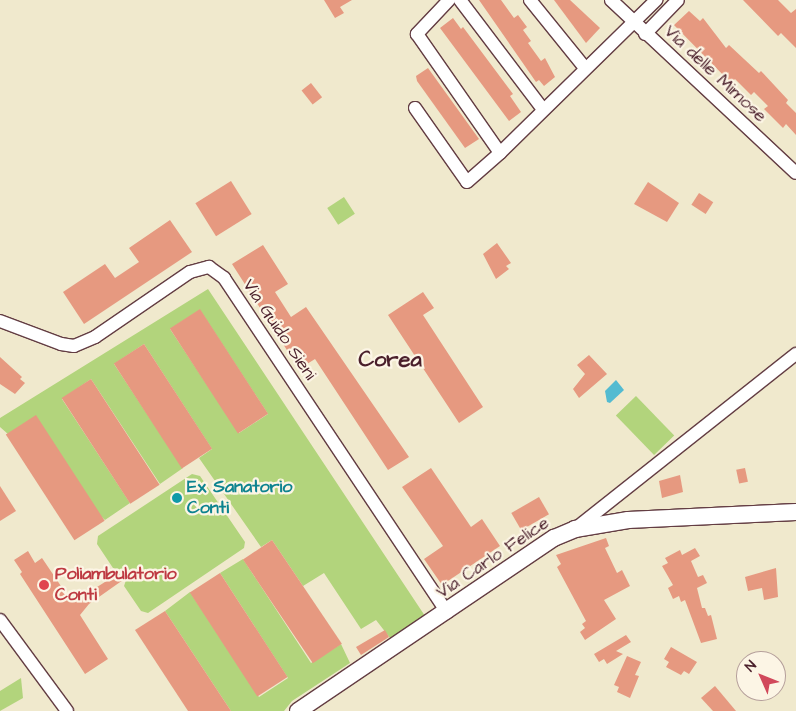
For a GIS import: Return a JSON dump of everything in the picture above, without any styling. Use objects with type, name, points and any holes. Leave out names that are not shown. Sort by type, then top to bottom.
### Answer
[{"type":"main road","name":"Via Carlo Felice","points":[[298,711],[447,613],[554,538],[575,529],[628,520],[796,512]]},
{"type":"street","points":[[449,0],[417,34],[500,153]]},
{"type":"street","points":[[460,0],[542,108]]},
{"type":"street","points":[[530,0],[585,68]]},
{"type":"street","name":"Via delle Mimose","points":[[611,0],[633,23],[796,173]]},
{"type":"street","points":[[415,108],[467,182],[500,153],[542,108],[656,0]]},
{"type":"street","points":[[645,34],[678,0]]},
{"type":"street","name":"Via Guido Sieni","points":[[0,321],[61,344],[74,346],[95,337],[190,272],[210,267],[224,278],[447,613]]},
{"type":"street","points":[[575,529],[796,354]]},
{"type":"street","points":[[0,620],[67,711]]},
{"type":"green space","points":[[344,197],[355,214],[338,225],[327,208]]},
{"type":"green space","points":[[208,289],[425,616],[390,638],[376,620],[361,629],[324,573],[303,586],[272,540],[261,547],[199,458],[212,449],[144,344],[114,364],[183,468],[160,484],[91,379],[62,399],[130,503],[105,520],[0,427],[0,418]],"holes":[[[200,310],[268,414],[239,433],[170,329]]]},
{"type":"green space","points":[[636,396],[674,436],[654,455],[616,415]]},
{"type":"green space","points":[[192,474],[200,476],[245,542],[244,548],[148,613],[141,611],[124,586],[127,577],[123,570],[113,568],[97,544],[98,536]]},
{"type":"green space","points":[[243,559],[311,663],[341,644],[350,663],[292,701],[284,711],[231,711],[165,611],[190,592],[259,697],[288,678],[220,573]]},
{"type":"green space","points":[[21,678],[23,698],[0,711],[0,691]]},
{"type":"water","points":[[616,380],[624,390],[610,403],[607,402],[605,391]]},
{"type":"building","points":[[324,0],[352,0],[340,7],[344,13],[335,18]]},
{"type":"building","points":[[479,0],[501,0],[514,18],[518,15],[527,27],[523,30],[531,41],[528,43],[541,61],[545,58],[555,77],[544,86],[539,80],[536,82]]},
{"type":"building","points":[[554,0],[570,0],[600,28],[586,43]]},
{"type":"building","points":[[743,0],[778,0],[791,13],[796,9],[796,48],[781,33],[778,36]]},
{"type":"building","points":[[689,11],[700,21],[703,18],[726,48],[729,45],[759,73],[761,71],[788,100],[786,103],[796,113],[796,135],[786,124],[783,128],[764,109],[768,106],[754,92],[751,95],[735,79],[731,83],[674,25]]},
{"type":"building","points":[[453,18],[461,29],[463,27],[513,94],[510,96],[521,112],[509,121],[440,28]]},
{"type":"building","points":[[428,68],[479,139],[465,148],[417,81],[416,76]]},
{"type":"building","points":[[311,83],[322,97],[313,105],[302,90]]},
{"type":"building","points":[[231,181],[252,214],[216,236],[195,203]]},
{"type":"building","points":[[648,182],[679,203],[667,222],[634,204]]},
{"type":"building","points":[[699,193],[713,202],[706,214],[691,205]]},
{"type":"building","points":[[170,220],[192,252],[84,324],[63,292],[105,264],[115,278],[139,262],[129,248]]},
{"type":"building","points":[[497,243],[511,263],[506,266],[509,269],[496,279],[483,254]]},
{"type":"building","points":[[263,245],[288,284],[275,292],[291,317],[306,307],[409,457],[388,470],[315,359],[299,369],[232,264]]},
{"type":"building","points":[[423,292],[434,308],[423,315],[483,407],[459,423],[388,315]]},
{"type":"building","points":[[200,309],[268,414],[238,433],[170,329]]},
{"type":"building","points":[[144,344],[212,449],[182,468],[114,364]]},
{"type":"building","points":[[589,355],[607,374],[579,398],[573,389],[585,374],[577,365]]},
{"type":"building","points":[[0,357],[22,377],[20,379],[25,383],[15,394],[0,384]]},
{"type":"building","points":[[91,379],[160,485],[130,504],[62,398]]},
{"type":"building","points":[[36,415],[105,521],[74,540],[6,435]]},
{"type":"building","points":[[431,468],[471,527],[482,519],[500,546],[442,585],[424,559],[443,546],[402,487]]},
{"type":"building","points":[[745,468],[748,482],[739,484],[736,470]]},
{"type":"building","points":[[680,475],[683,492],[662,498],[659,481]]},
{"type":"building","points":[[0,486],[16,511],[0,521]]},
{"type":"building","points":[[539,497],[549,514],[521,530],[511,513]]},
{"type":"building","points":[[606,538],[609,546],[605,548],[617,573],[622,570],[630,586],[604,600],[616,619],[585,640],[580,632],[585,628],[582,624],[586,621],[557,567],[561,564],[556,555]]},
{"type":"building","points":[[272,540],[342,644],[313,663],[243,560]]},
{"type":"building","points":[[695,548],[700,556],[691,561],[698,577],[703,575],[707,583],[697,588],[702,608],[705,608],[708,616],[711,615],[717,639],[701,643],[685,600],[681,602],[679,596],[673,599],[668,588],[673,585],[662,566],[668,563],[665,558],[680,550],[682,555]]},
{"type":"building","name":"Poliambulatorio Conti","points":[[28,551],[35,563],[42,558],[67,595],[71,593],[83,596],[119,573],[123,580],[89,604],[80,615],[108,659],[85,674],[20,574],[22,572],[14,560]]},
{"type":"building","points":[[776,568],[778,597],[764,600],[762,588],[748,591],[745,577]]},
{"type":"building","points":[[220,573],[288,677],[257,697],[190,593]]},
{"type":"building","points":[[165,611],[231,711],[188,711],[135,630]]},
{"type":"building","points":[[385,630],[389,637],[361,655],[356,647]]},
{"type":"building","points":[[626,635],[631,642],[616,651],[623,654],[607,664],[604,659],[599,662],[594,654]]},
{"type":"building","points":[[671,647],[697,662],[689,674],[684,671],[681,675],[666,667],[669,662],[664,659]]},
{"type":"building","points":[[627,656],[641,662],[635,675],[639,676],[630,698],[617,692],[619,687],[614,685]]},
{"type":"building","points":[[715,686],[736,711],[713,711],[701,698]]},
{"type":"place","name":"Ex Sanatorio Conti","points":[[177,498]]},
{"type":"place","name":"Poliambulatorio Conti","points":[[44,585]]},
{"type":"district","name":"Corea","points":[[390,360]]}]
